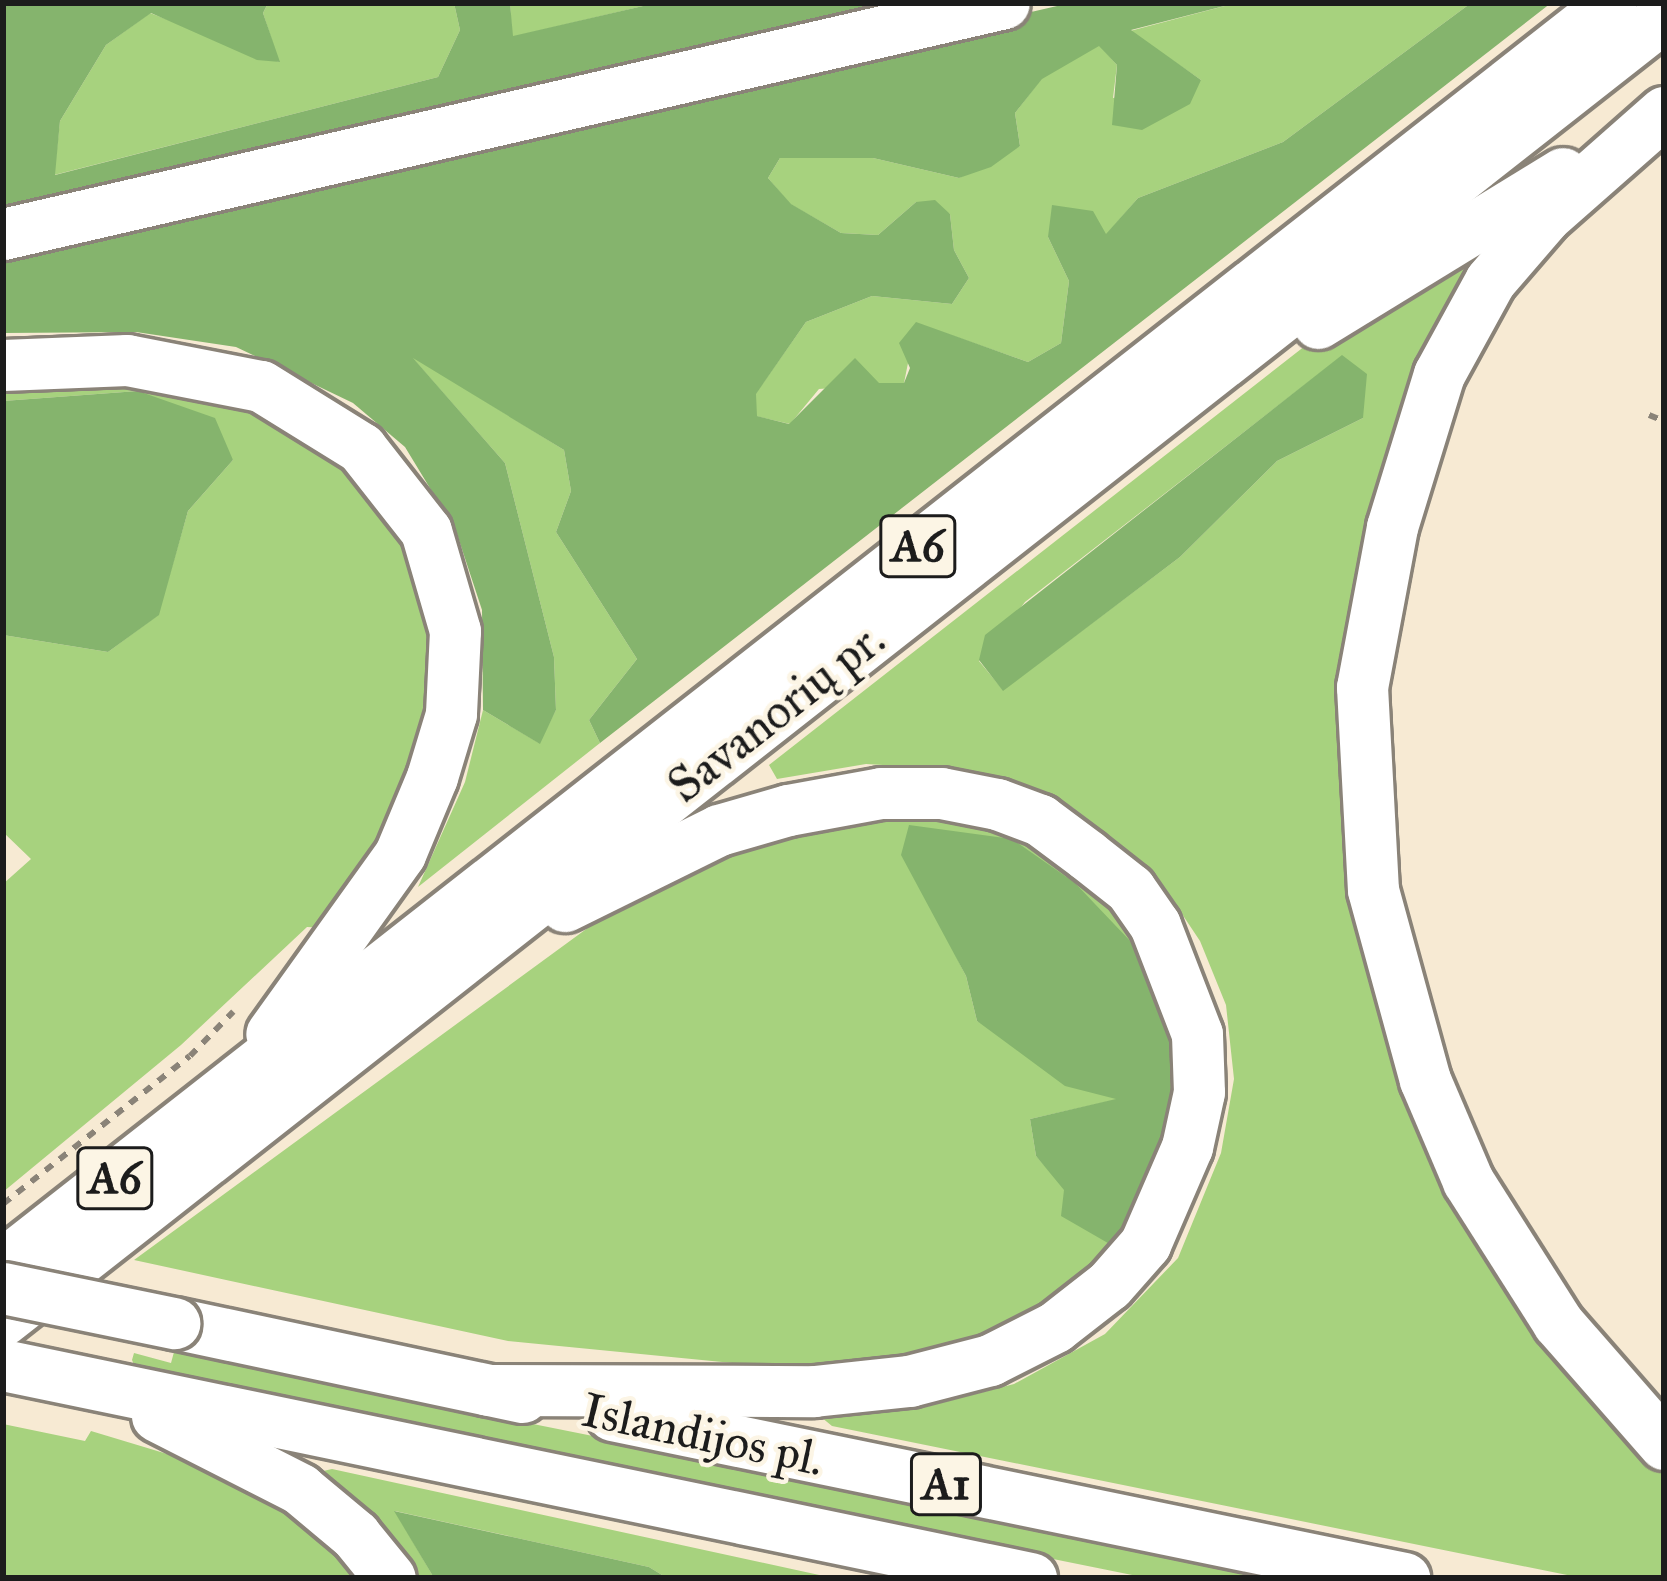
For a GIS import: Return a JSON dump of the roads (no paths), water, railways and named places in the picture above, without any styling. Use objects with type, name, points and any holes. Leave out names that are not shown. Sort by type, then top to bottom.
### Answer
[{"type":"highway","points":[[3,234],[1004,3]]},
{"type":"highway","name":"Savanorių pr.","points":[[3,1264],[1611,3]]},
{"type":"highway","name":"Savanorių pr.","points":[[3,1320],[1664,16]]},
{"type":"highway","points":[[1113,448],[1664,112]]},
{"type":"highway","points":[[1664,112],[1545,217],[1490,281],[1439,374],[1392,527],[1362,708],[1372,890],[1425,1080],[1468,1181],[1558,1323],[1664,1444]]},
{"type":"highway","points":[[3,364],[185,367],[281,397],[361,448],[395,485],[426,531],[450,593],[451,714],[419,818],[341,941],[227,1092]]},
{"type":"highway","points":[[467,954],[719,830],[881,793],[941,793],[1040,820],[1130,889],[1164,943],[1197,1034],[1198,1092],[1187,1147],[1145,1244],[1109,1285],[1054,1327],[990,1360],[909,1381],[814,1391],[488,1390]]},
{"type":"highway","name":"Islandijos pl.","points":[[3,1288],[1404,1578]]},
{"type":"highway","name":"Islandijos pl.","points":[[3,1365],[1030,1578]]},
{"type":"highway","points":[[98,1385],[300,1489],[355,1535],[390,1578]]}]
